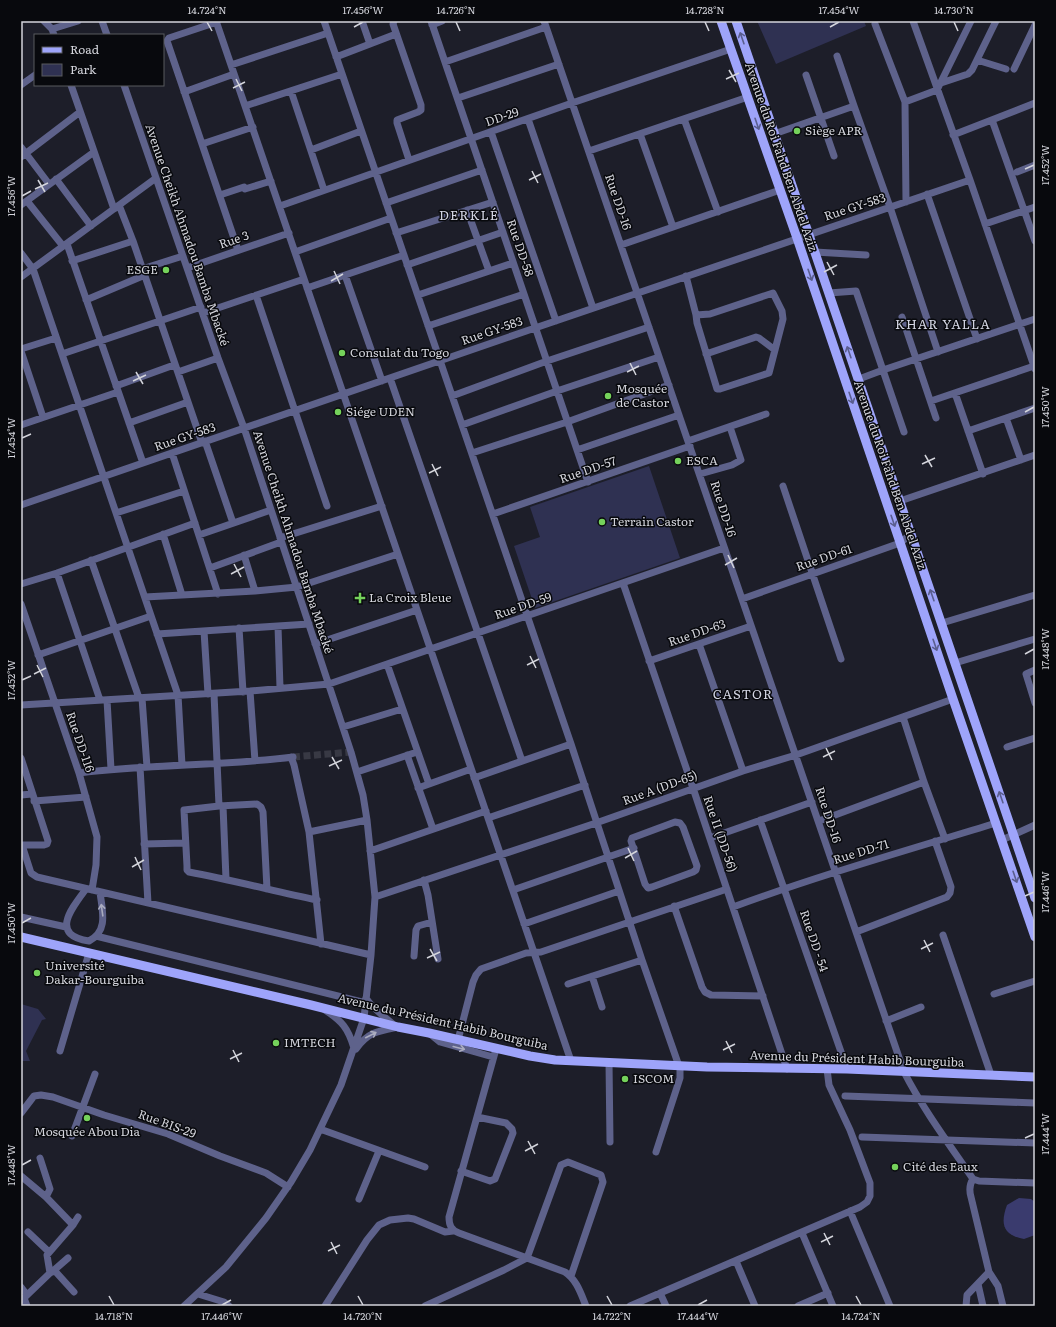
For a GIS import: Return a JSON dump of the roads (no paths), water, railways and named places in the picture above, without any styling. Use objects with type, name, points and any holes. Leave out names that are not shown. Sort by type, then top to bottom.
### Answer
[{"type":"main road","name":"Avenue du Roi Fahd Ben Abdel Aziz","points":[[721,21],[797,238],[1035,937]]},
{"type":"main road","name":"Avenue du Roi Fahd Ben Abdel Aziz","points":[[736,21],[1033,888],[1035,898]]},
{"type":"main road","name":"Avenue du Président Habib Bourguiba","points":[[21,937],[320,1007],[397,1027],[458,1040],[495,1053],[571,1061],[1035,1077]]},
{"type":"street","points":[[44,21],[53,32],[78,21]]},
{"type":"street","points":[[102,21],[107,34]]},
{"type":"street","points":[[324,21],[493,514],[585,785],[596,823],[642,960],[679,1065],[681,1074],[680,1078],[656,1152]]},
{"type":"street","points":[[362,21],[370,44]]},
{"type":"street","points":[[394,21],[393,24],[396,34],[421,105],[421,110],[418,112],[397,120],[409,160]]},
{"type":"street","points":[[432,23],[442,21]]},
{"type":"street","points":[[914,21],[1034,368],[932,401]]},
{"type":"street","points":[[905,102],[938,90],[971,21]]},
{"type":"street","points":[[941,83],[970,72],[996,21]]},
{"type":"street","points":[[238,250],[167,41],[169,38],[217,22],[571,1061]]},
{"type":"street","name":"Rue DD-58","points":[[432,23],[588,482]]},
{"type":"street","points":[[445,62],[545,24]]},
{"type":"street","name":"Rue DD-16","points":[[545,24],[904,1072],[919,1099],[973,1179]]},
{"type":"street","points":[[875,24],[905,102],[906,202]]},
{"type":"street","points":[[1014,69],[1035,25]]},
{"type":"street","points":[[231,65],[328,33]]},
{"type":"street","points":[[336,57],[396,34]]},
{"type":"street","name":"DD-29","points":[[280,206],[572,103],[731,49]]},
{"type":"street","points":[[837,56],[890,207],[938,352]]},
{"type":"street","points":[[977,60],[1006,69]]},
{"type":"street","points":[[458,98],[559,64]]},
{"type":"street","points":[[184,92],[234,74]]},
{"type":"street","points":[[245,106],[342,74]]},
{"type":"street","points":[[806,75],[834,156]]},
{"type":"street","points":[[21,85],[34,76]]},
{"type":"street","points":[[71,86],[94,152],[116,207],[133,241],[174,364],[233,523]]},
{"type":"street","name":"Avenue Cheikh Ahmadou Bamba Mbacké","points":[[124,86],[218,358],[244,428],[343,726],[363,795],[367,820],[374,897],[371,955],[364,1018],[341,1085],[310,1150],[288,1187],[266,1218],[226,1267],[184,1306]]},
{"type":"street","points":[[291,90],[324,190]]},
{"type":"street","points":[[589,151],[748,97]]},
{"type":"street","points":[[954,136],[1035,103]]},
{"type":"street","points":[[774,134],[854,106]]},
{"type":"street","points":[[23,155],[80,112]]},
{"type":"street","points":[[528,119],[593,308]]},
{"type":"street","points":[[684,119],[718,212]]},
{"type":"street","points":[[992,120],[1035,241]]},
{"type":"street","points":[[202,144],[253,127]]},
{"type":"street","points":[[311,150],[361,131]]},
{"type":"street","points":[[491,132],[556,321]]},
{"type":"street","points":[[640,134],[673,227]]},
{"type":"street","points":[[21,146],[23,155],[49,184]]},
{"type":"street","points":[[94,152],[24,203],[65,245],[86,300],[143,463]]},
{"type":"street","points":[[1017,172],[1035,165]]},
{"type":"street","points":[[386,202],[482,170]]},
{"type":"street","points":[[21,277],[156,178]]},
{"type":"street","points":[[56,179],[91,226]]},
{"type":"street","name":"Rue GY-583","points":[[21,505],[440,360],[970,180]]},
{"type":"street","points":[[220,195],[271,181]]},
{"type":"street","points":[[621,245],[780,190]]},
{"type":"street","points":[[927,194],[977,339]]},
{"type":"street","points":[[396,233],[493,202]]},
{"type":"street","points":[[985,224],[1035,207]]},
{"type":"street","points":[[467,210],[488,271]]},
{"type":"street","points":[[295,252],[391,218]]},
{"type":"street","points":[[407,265],[503,232]]},
{"type":"street","name":"Rue 3","points":[[187,268],[288,233]]},
{"type":"street","points":[[72,261],[133,241]]},
{"type":"street","points":[[815,252],[866,255]]},
{"type":"street","points":[[21,253],[33,268],[178,695],[182,765]]},
{"type":"street","points":[[307,288],[404,255]]},
{"type":"street","points":[[86,300],[144,272],[183,256]]},
{"type":"street","points":[[418,295],[513,263]]},
{"type":"street","points":[[345,275],[382,381]]},
{"type":"street","points":[[686,276],[697,323],[717,389],[769,373],[783,315],[773,292],[710,314],[696,315]]},
{"type":"street","points":[[62,354],[160,320],[256,295],[304,279]]},
{"type":"street","points":[[829,294],[856,291],[904,432]]},
{"type":"street","points":[[428,326],[524,294]]},
{"type":"street","points":[[256,295],[327,506]]},
{"type":"street","points":[[902,317],[932,401],[936,418]]},
{"type":"street","points":[[859,379],[1035,319]]},
{"type":"street","points":[[452,396],[547,361],[649,327]]},
{"type":"street","points":[[706,354],[756,337],[775,350]]},
{"type":"street","points":[[43,417],[21,350],[56,338]]},
{"type":"street","points":[[462,425],[659,357]]},
{"type":"street","points":[[178,372],[218,358]]},
{"type":"street","points":[[21,425],[79,405],[174,364]]},
{"type":"street","points":[[390,378],[522,761]]},
{"type":"street","points":[[472,453],[567,422],[669,385]]},
{"type":"street","points":[[955,393],[983,474]]},
{"type":"street","points":[[129,423],[188,402]]},
{"type":"street","points":[[968,431],[1035,408]]},
{"type":"street","name":"Rue DD-57","points":[[493,514],[588,482],[766,414]]},
{"type":"street","points":[[577,450],[679,415]]},
{"type":"street","points":[[1006,418],[1021,460]]},
{"type":"street","points":[[700,474],[732,465],[741,460],[730,427]]},
{"type":"street","points":[[172,453],[218,594]]},
{"type":"street","points":[[900,502],[1035,455]]},
{"type":"street","points":[[783,486],[841,659]]},
{"type":"street","points":[[116,513],[184,491]]},
{"type":"street","points":[[210,568],[281,540],[382,506]]},
{"type":"street","points":[[199,535],[271,510]]},
{"type":"street","points":[[21,584],[57,573],[127,546],[195,523]]},
{"type":"street","points":[[163,534],[182,595]]},
{"type":"street","name":"Rue DD-61","points":[[742,599],[900,543],[911,534]]},
{"type":"street","name":"Rue DD-59","points":[[21,705],[211,694],[329,684],[724,548]]},
{"type":"street","points":[[145,597],[218,594],[297,587],[398,554]]},
{"type":"street","points":[[244,555],[256,591]]},
{"type":"street","points":[[91,560],[140,698],[144,844],[148,903]]},
{"type":"street","points":[[57,573],[103,700],[111,769]]},
{"type":"street","name":"Rue II (DD-56)","points":[[623,583],[787,1069]]},
{"type":"street","points":[[942,623],[1035,595]]},
{"type":"street","name":"Rue DD-116","points":[[21,604],[24,624],[38,655],[80,773],[97,838],[96,865],[89,890]]},
{"type":"street","points":[[315,644],[417,610]]},
{"type":"street","points":[[38,655],[151,616]]},
{"type":"street","points":[[157,634],[309,624]]},
{"type":"street","points":[[278,626],[280,688]]},
{"type":"street","name":"Rue DD-63","points":[[649,661],[752,626]]},
{"type":"street","points":[[239,628],[255,761]]},
{"type":"street","points":[[204,631],[221,806],[226,879]]},
{"type":"street","points":[[956,663],[1035,639]]},
{"type":"street","points":[[699,644],[743,771]]},
{"type":"street","points":[[387,664],[429,784]]},
{"type":"street","points":[[1035,670],[1026,674],[1035,703]]},
{"type":"street","name":"Rue A (DD-65)","points":[[374,897],[596,823],[743,771],[796,755],[953,699]]},
{"type":"street","points":[[343,726],[402,709]]},
{"type":"street","points":[[903,717],[924,782],[945,838]]},
{"type":"street","points":[[1007,747],[1035,738]]},
{"type":"street","points":[[474,778],[571,744]]},
{"type":"street","points":[[356,772],[417,752]]},
{"type":"street","points":[[407,755],[433,829]]},
{"type":"street","points":[[80,773],[111,769],[217,764],[292,757],[309,832],[322,944]]},
{"type":"street","points":[[21,758],[48,841],[47,844],[44,845],[22,845],[33,876],[371,955]]},
{"type":"street","points":[[418,788],[471,769]]},
{"type":"street","points":[[819,821],[924,782]]},
{"type":"street","points":[[370,851],[433,829],[487,815],[585,785]]},
{"type":"street","points":[[21,795],[32,794]]},
{"type":"street","points":[[34,801],[86,797]]},
{"type":"street","points":[[710,838],[812,802]]},
{"type":"street","points":[[267,889],[263,812],[261,807],[257,804],[184,810],[187,870],[189,872],[317,900]]},
{"type":"street","points":[[309,832],[367,820]]},
{"type":"street","name":"Rue DD - 54","points":[[760,820],[847,1070]]},
{"type":"street","points":[[675,822],[680,823],[683,827],[697,866],[696,870],[652,888],[648,888],[645,884],[634,848],[631,841],[634,836],[675,822]]},
{"type":"street","name":"Rue DD-71","points":[[733,907],[784,888],[996,823]]},
{"type":"street","points":[[1002,840],[1035,825]]},
{"type":"street","points":[[856,932],[946,897],[950,893],[951,888],[935,841]]},
{"type":"street","points":[[144,844],[185,843]]},
{"type":"street","points":[[513,890],[634,848]]},
{"type":"street","points":[[424,880],[428,895],[438,960]]},
{"type":"street","points":[[458,1040],[473,982],[481,969],[526,952],[541,952],[727,889]]},
{"type":"street","points":[[66,927],[69,914],[89,890]]},
{"type":"street","points":[[524,924],[619,891]]},
{"type":"street","points":[[21,918],[66,927],[72,936],[81,940],[89,941],[100,931],[104,918],[100,892]]},
{"type":"street","points":[[674,906],[705,992],[711,995],[763,996]]},
{"type":"street","points":[[414,956],[416,930],[418,926],[432,922]]},
{"type":"street","points":[[944,935],[991,1076]]},
{"type":"street","points":[[96,936],[366,1001],[397,1027]]},
{"type":"street","points":[[60,1051],[85,952],[81,940]]},
{"type":"street","points":[[568,984],[642,960]]},
{"type":"street","points":[[592,976],[602,1007]]},
{"type":"street","points":[[994,994],[1035,981]]},
{"type":"street","points":[[320,1007],[343,1023],[347,1029],[353,1051]]},
{"type":"street","points":[[886,1020],[922,1008]]},
{"type":"street","points":[[353,1051],[362,1040],[373,1033],[397,1027]]},
{"type":"street","points":[[429,1033],[440,1042],[495,1053],[449,1217],[449,1223],[453,1230]]},
{"type":"street","points":[[609,1062],[610,1142]]},
{"type":"street","points":[[630,1306],[850,1211],[867,1202],[870,1196],[870,1183],[850,1130],[829,1085],[827,1069]]},
{"type":"street","points":[[72,1136],[95,1074]]},
{"type":"street","name":"Rue BIS-29","points":[[21,1113],[34,1096],[41,1095],[53,1097],[117,1119],[168,1134],[220,1156],[260,1170],[288,1187]]},
{"type":"street","points":[[845,1096],[1035,1103]]},
{"type":"street","points":[[461,1171],[490,1181],[495,1179],[513,1133],[512,1129],[506,1123],[476,1117]]},
{"type":"street","points":[[320,1129],[425,1167]]},
{"type":"street","points":[[862,1137],[1035,1143]]},
{"type":"street","points":[[359,1199],[379,1151]]},
{"type":"street","points":[[40,1158],[50,1189],[46,1197]]},
{"type":"street","points":[[425,1306],[527,1258],[561,1165],[568,1162],[601,1175],[604,1182],[571,1276]]},
{"type":"street","points":[[21,1176],[46,1197],[73,1226]]},
{"type":"street","points":[[1003,1306],[998,1286],[989,1272],[969,1190],[970,1184],[973,1179],[979,1181],[1035,1183]]},
{"type":"street","points":[[850,1211],[890,1306]]},
{"type":"street","points":[[74,1292],[52,1271],[47,1256],[73,1226],[78,1217]]},
{"type":"street","points":[[325,1306],[367,1240],[379,1225],[390,1220],[408,1218],[445,1232],[453,1230],[551,1266],[571,1276],[586,1306]]},
{"type":"street","points":[[28,1232],[49,1252]]},
{"type":"street","points":[[802,1232],[833,1306]]},
{"type":"street","points":[[24,1298],[68,1258]]},
{"type":"street","points":[[736,1261],[755,1306]]},
{"type":"street","points":[[966,1306],[967,1296],[989,1272]]},
{"type":"street","points":[[978,1284],[983,1306]]},
{"type":"street","points":[[21,1287],[27,1306]]},
{"type":"street","points":[[660,1293],[666,1306]]},
{"type":"street","points":[[798,1306],[828,1293]]},
{"type":"street","points":[[198,1294],[224,1302],[229,1306]]},
{"type":"tunnel","points":[[293,757],[351,752]]},
{"type":"place","name":"Siège APR","points":[[797,131]]},
{"type":"place","name":"ESGE","points":[[166,270]]},
{"type":"place","name":"Consulat du Togo","points":[[342,353]]},
{"type":"place","name":"Mosquée de Castor","points":[[608,396]]},
{"type":"place","name":"Siége UDEN","points":[[338,412]]},
{"type":"place","name":"ESCA","points":[[678,461]]},
{"type":"place","name":"Terrain Castor","points":[[602,522]]},
{"type":"place","name":"La Croix Bleue","points":[[360,598]]},
{"type":"place","name":"Université Dakar-Bourguiba","points":[[37,973]]},
{"type":"place","name":"IMTECH","points":[[276,1043]]},
{"type":"place","name":"ISCOM","points":[[625,1079]]},
{"type":"place","name":"Mosquée Abou Dia","points":[[87,1118]]},
{"type":"place","name":"Cité des Eaux","points":[[895,1167]]},
{"type":"district","name":"DERKLÉ","points":[[469,215]]},
{"type":"district","name":"KHAR YALLA","points":[[943,324]]},
{"type":"district","name":"CASTOR","points":[[743,694]]}]
